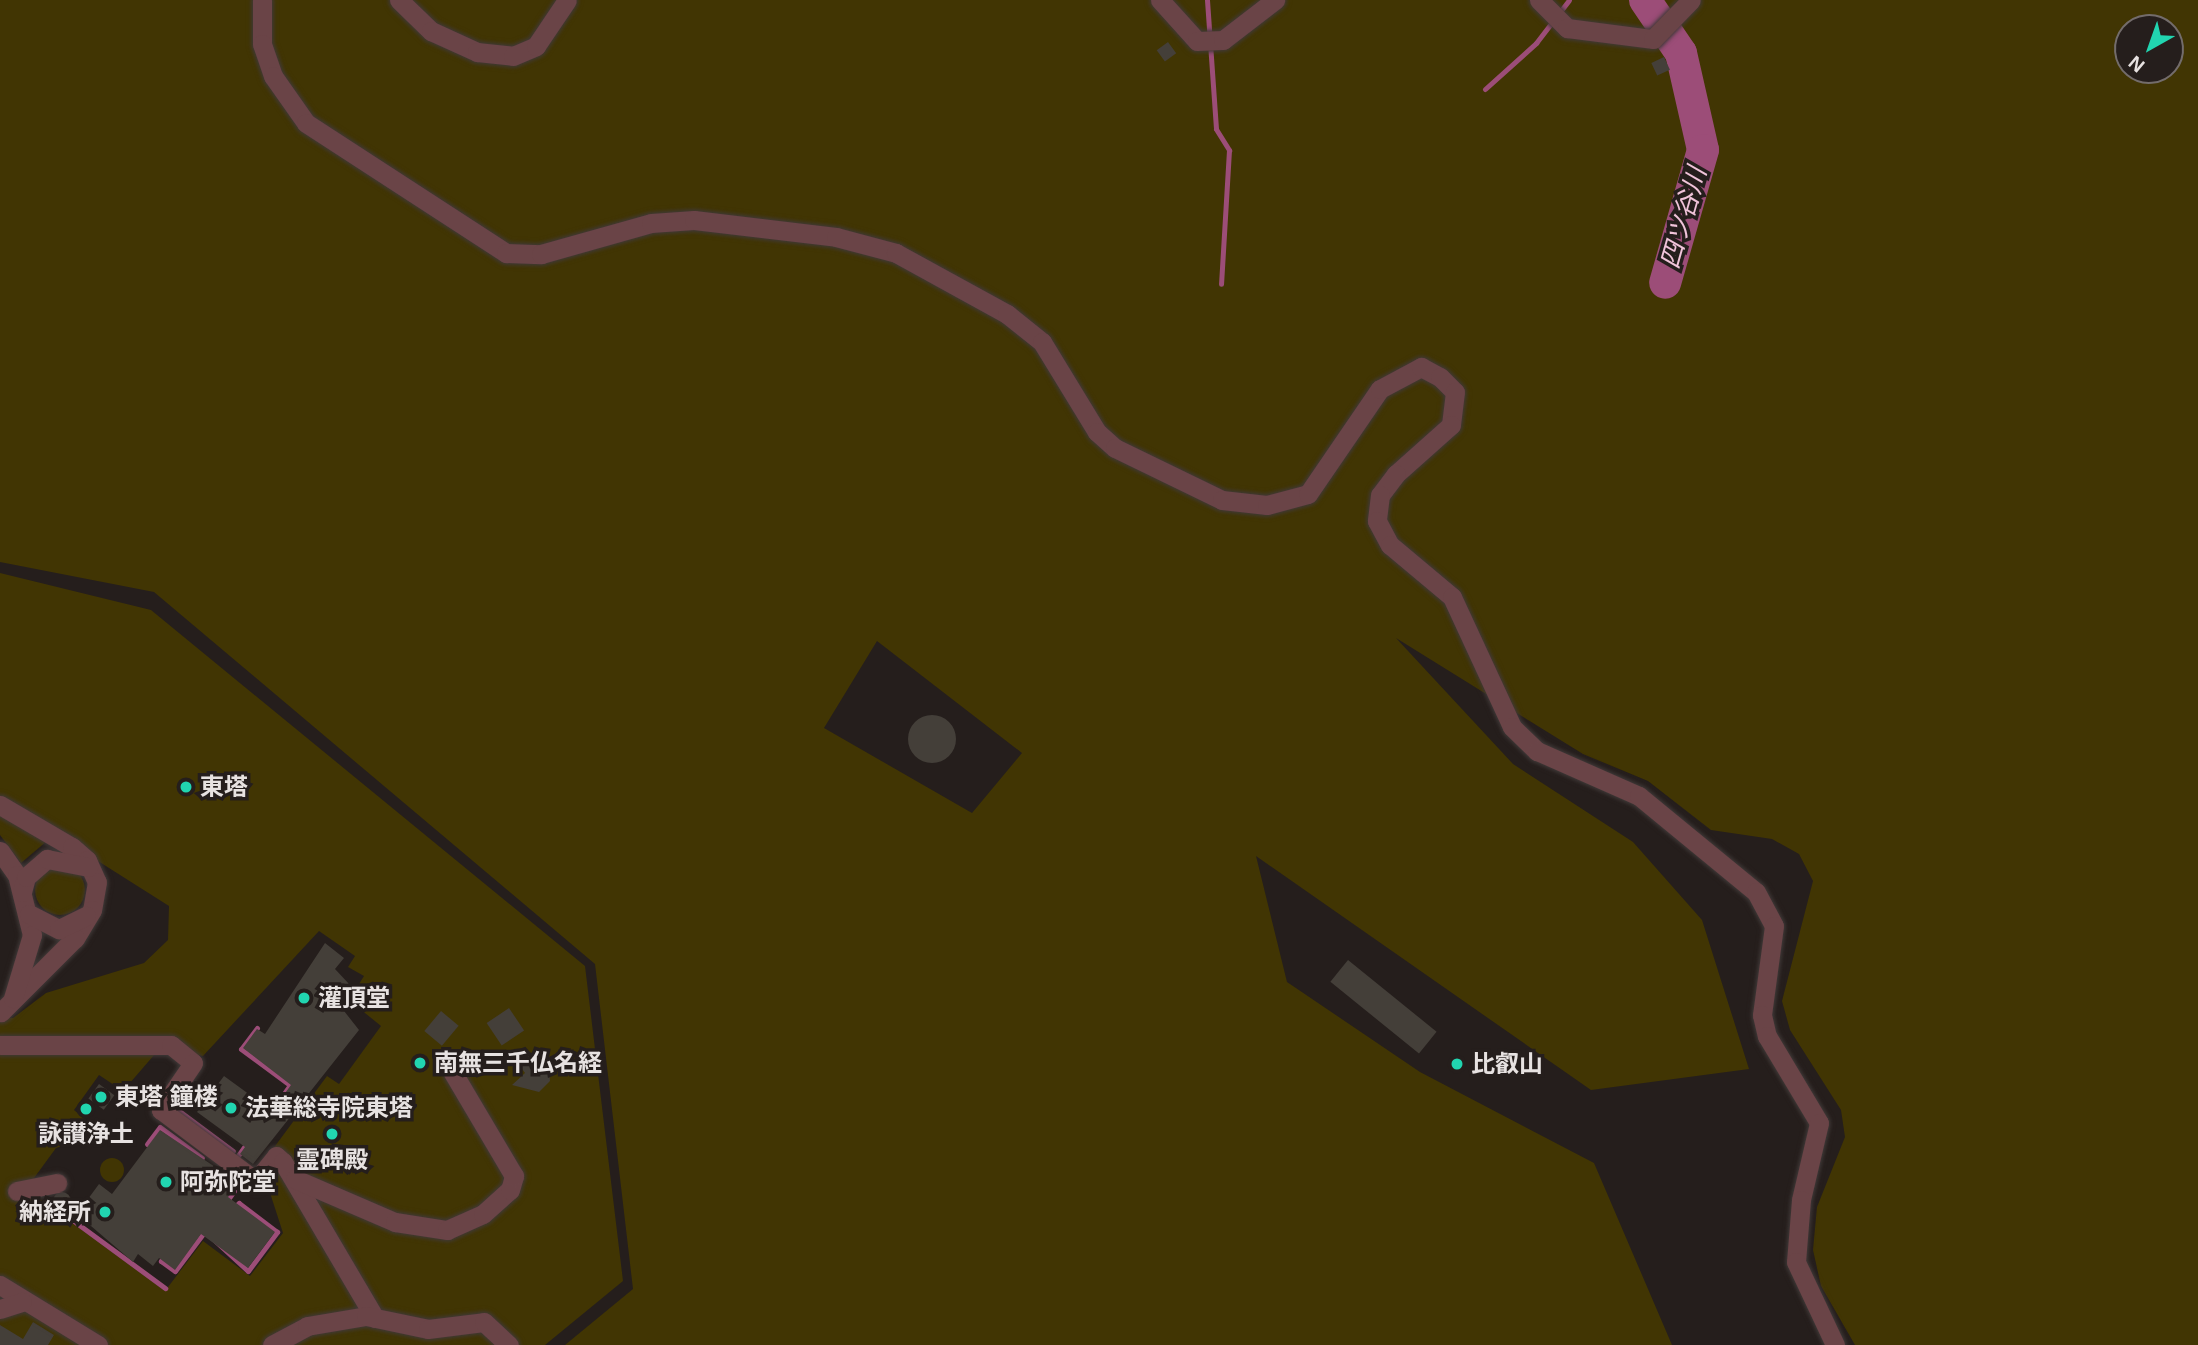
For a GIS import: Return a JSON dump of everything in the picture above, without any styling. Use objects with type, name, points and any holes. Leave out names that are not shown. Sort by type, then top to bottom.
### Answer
[{"type":"street","points":[[262,0],[262,44],[273,76],[306,123],[506,253],[541,254],[651,223],[694,220],[836,237],[895,253],[1007,314],[1042,342],[1097,432],[1115,447],[1222,500],[1267,505],[1308,494],[1380,389],[1421,367],[1440,377],[1455,392],[1451,425],[1388,485],[1377,521],[1390,545],[1451,597],[1513,727],[1537,751],[1640,796],[1756,892],[1774,926],[1764,1025],[1819,1123],[1801,1200],[1796,1262],[1835,1345]]},
{"type":"street","points":[[399,0],[431,32],[477,51],[513,56],[536,46],[567,0]]},
{"type":"street","points":[[1160,0],[1197,41],[1220,40],[1275,0]]},
{"type":"street","points":[[1542,5],[1564,26],[1653,39],[1674,24],[1691,0]]},
{"type":"street","points":[[0,805],[72,847],[93,870],[92,910],[75,938],[4,1002]]},
{"type":"street","points":[[0,851],[22,892],[29,914],[32,950],[4,1002]]},
{"type":"street","points":[[22,892],[26,877],[47,859],[78,861],[93,870]]},
{"type":"street","points":[[29,914],[59,929],[92,910]]},
{"type":"street","points":[[0,1045],[171,1045],[193,1063],[161,1110],[256,1181],[276,1156],[294,1179],[375,1318]]},
{"type":"street","points":[[294,1179],[395,1223],[447,1230],[483,1214],[510,1190],[514,1176],[453,1073]]},
{"type":"street","points":[[17,1191],[57,1183]]},
{"type":"street","points":[[0,1285],[22,1302],[97,1345]]},
{"type":"street","points":[[0,1309],[22,1302]]},
{"type":"street","points":[[272,1345],[307,1326],[375,1318],[428,1329],[484,1322],[509,1345]]},
{"type":"shaded area","points":[[0,0],[2198,0],[2198,1345],[1855,1345],[1821,1286],[1813,1250],[1817,1207],[1845,1137],[1841,1110],[1790,1030],[1782,1001],[1813,881],[1799,854],[1772,839],[1711,830],[1648,781],[1583,754],[1396,638],[1513,764],[1633,842],[1702,920],[1749,1069],[1591,1090],[1256,856],[1287,982],[1420,1072],[1594,1163],[1672,1345],[565,1345],[633,1289],[595,964],[154,592],[0,562]],"holes":[[[877,641],[1022,753],[972,813],[824,728]]]},
{"type":"shaded area","name":"東塔","points":[[0,573],[151,610],[585,966],[623,1281],[545,1345],[0,1345],[0,1017],[13,1018],[46,993],[144,963],[168,940],[169,906],[0,799]],"holes":[[[319,931],[355,956],[348,967],[364,976],[349,1000],[381,1026],[339,1084],[327,1076],[261,1165],[283,1233],[250,1276],[203,1241],[165,1291],[26,1189],[56,1148],[71,1143],[87,1121],[74,1110],[99,1075],[123,1091],[161,1047],[203,1056]]]},
{"type":"shaded area","points":[[0,809],[47,841],[21,863],[0,835]]},
{"type":"shaded area","points":[[60,865],[78,872],[85,890],[78,908],[60,915],[42,908],[35,890],[42,872]]},
{"type":"shaded area","points":[[112,1158],[120,1162],[124,1170],[120,1178],[112,1182],[104,1178],[100,1170],[104,1162]]},
{"type":"building","points":[[1168,42],[1176,53],[1165,62],[1157,50]]},
{"type":"building","points":[[1664,57],[1670,70],[1657,76],[1651,63]]},
{"type":"building","points":[[932,715],[949,722],[956,739],[949,756],[932,763],[915,756],[908,739],[915,722]]},
{"type":"building","points":[[325,943],[344,958],[335,969],[350,985],[337,1002],[359,1030],[253,1164],[240,1154],[245,1147],[197,1112],[224,1076],[272,1111],[291,1085],[243,1048],[257,1029],[265,1034]]},
{"type":"building","points":[[1348,960],[1437,1032],[1419,1054],[1330,982]]},
{"type":"building","points":[[509,1008],[524,1030],[502,1045],[487,1023]]},
{"type":"building","points":[[441,1011],[459,1026],[442,1046],[424,1031]]},
{"type":"building","points":[[522,1053],[549,1066],[550,1081],[539,1092],[512,1085],[525,1073],[517,1062]]},
{"type":"building","name":"東塔 鐘楼","points":[[99,1084],[114,1095],[104,1110],[88,1099]]},
{"type":"building","points":[[142,1085],[153,1093],[145,1105],[134,1096]]},
{"type":"building","points":[[160,1130],[239,1183],[228,1197],[275,1232],[248,1268],[201,1234],[175,1270],[159,1258],[153,1266],[138,1254],[133,1262],[77,1214],[99,1184],[112,1194]]},
{"type":"building","points":[[62,1192],[68,1195],[71,1201],[68,1207],[62,1210],[56,1207],[53,1201],[56,1195]]},
{"type":"building","points":[[33,1322],[54,1335],[48,1345],[0,1345],[0,1325],[23,1339]]},
{"type":"waterway","points":[[1207,0],[1216,129],[1229,150],[1221,284]]},
{"type":"waterway","points":[[1485,89],[1536,43],[1569,0]]},
{"type":"waterway","name":"四ツ谷川","points":[[1645,0],[1681,53],[1703,150],[1665,283]]},
{"type":"waterway","points":[[257,1028],[241,1049],[290,1085],[268,1116]]},
{"type":"waterway","points":[[171,1105],[233,1151]]},
{"type":"waterway","points":[[147,1144],[160,1127],[202,1158]]},
{"type":"waterway","points":[[222,1178],[247,1143]]},
{"type":"waterway","points":[[226,1202],[245,1176]]},
{"type":"waterway","points":[[211,1237],[248,1271],[277,1232],[239,1203],[234,1207]]},
{"type":"waterway","points":[[67,1216],[165,1288]]},
{"type":"waterway","points":[[164,1256],[161,1261],[175,1271],[205,1231]]},
{"type":"place","name":"東塔","points":[[186,787]]},
{"type":"place","name":"灌頂堂","points":[[304,998]]},
{"type":"place","name":"南無三千仏名経","points":[[420,1063]]},
{"type":"place","name":"比叡山","points":[[1457,1064]]},
{"type":"place","name":"東塔 鐘楼","points":[[101,1097]]},
{"type":"place","name":"法華総寺院東塔","points":[[231,1108]]},
{"type":"place","name":"詠讃浄土","points":[[86,1109]]},
{"type":"place","name":"霊碑殿","points":[[332,1134]]},
{"type":"place","name":"阿弥陀堂","points":[[166,1182]]},
{"type":"place","name":"納経所","points":[[105,1212]]}]
